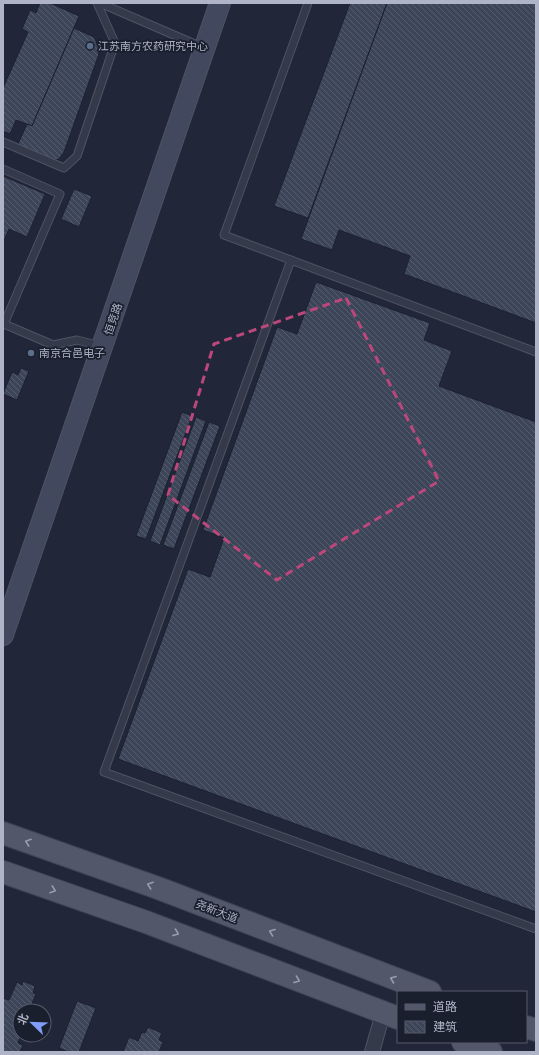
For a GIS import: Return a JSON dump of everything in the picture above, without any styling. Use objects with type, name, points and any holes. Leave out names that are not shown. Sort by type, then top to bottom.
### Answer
[{"type":"main road","name":"尧新大道","points":[[3,833],[158,888],[427,991]]},
{"type":"main road","points":[[3,872],[146,922],[391,1016]]},
{"type":"main road","points":[[466,1043],[491,1052]]},
{"type":"street","name":"恒竞路","points":[[3,635],[12,601],[103,346],[220,3]]},
{"type":"street","points":[[372,1052],[391,1016]]},
{"type":"lane","points":[[3,142],[64,168],[77,156],[115,43],[97,3]]},
{"type":"lane","points":[[100,3],[204,48]]},
{"type":"lane","points":[[308,3],[224,235],[536,352]]},
{"type":"lane","points":[[3,169],[60,194],[3,324],[53,345],[77,340],[103,346]]},
{"type":"lane","points":[[291,260],[104,772],[536,928]]},
{"type":"highlighted area","points":[[346,298],[439,481],[277,580],[168,495],[214,344]]},
{"type":"building","points":[[40,3],[50,3],[79,16],[32,126],[16,120],[10,134],[3,131],[3,88],[28,32],[22,29],[30,10],[36,13]]},
{"type":"building","points":[[350,3],[387,3],[308,218],[274,206]]},
{"type":"building","points":[[387,3],[536,3],[536,323],[404,274],[410,256],[339,230],[332,250],[301,239]]},
{"type":"building","points":[[74,28],[94,37],[98,46],[99,54],[64,152],[59,159],[53,161],[17,146],[27,124],[32,126]]},
{"type":"building","points":[[3,176],[45,194],[27,237],[9,229],[3,243]]},
{"type":"building","points":[[74,189],[92,196],[79,227],[61,219]]},
{"type":"building","points":[[316,282],[430,323],[424,340],[452,351],[439,386],[536,422],[536,912],[118,759],[188,569],[210,577],[224,538],[203,530],[277,327],[297,334]]},
{"type":"building","points":[[21,368],[29,371],[17,400],[3,394],[12,372],[18,375]]},
{"type":"building","points":[[182,412],[192,416],[146,539],[136,536]]},
{"type":"building","points":[[196,417],[206,421],[160,545],[150,541]]},
{"type":"building","points":[[209,422],[220,426],[174,549],[163,545]]},
{"type":"building","points":[[23,981],[35,986],[33,993],[36,994],[32,1003],[12,1003],[12,1043],[23,1045],[20,1052],[3,1052],[3,998],[9,1000],[17,982],[22,985]]},
{"type":"building","points":[[77,1001],[96,1008],[79,1052],[69,1052],[59,1048]]},
{"type":"building","points":[[148,1027],[162,1033],[159,1040],[163,1042],[159,1052],[123,1052],[129,1037],[138,1041],[142,1032],[145,1033]]},
{"type":"place","name":"江苏南方农药研究中心","points":[[90,46]]},
{"type":"place","name":"南京合邑电子","points":[[31,353]]}]
